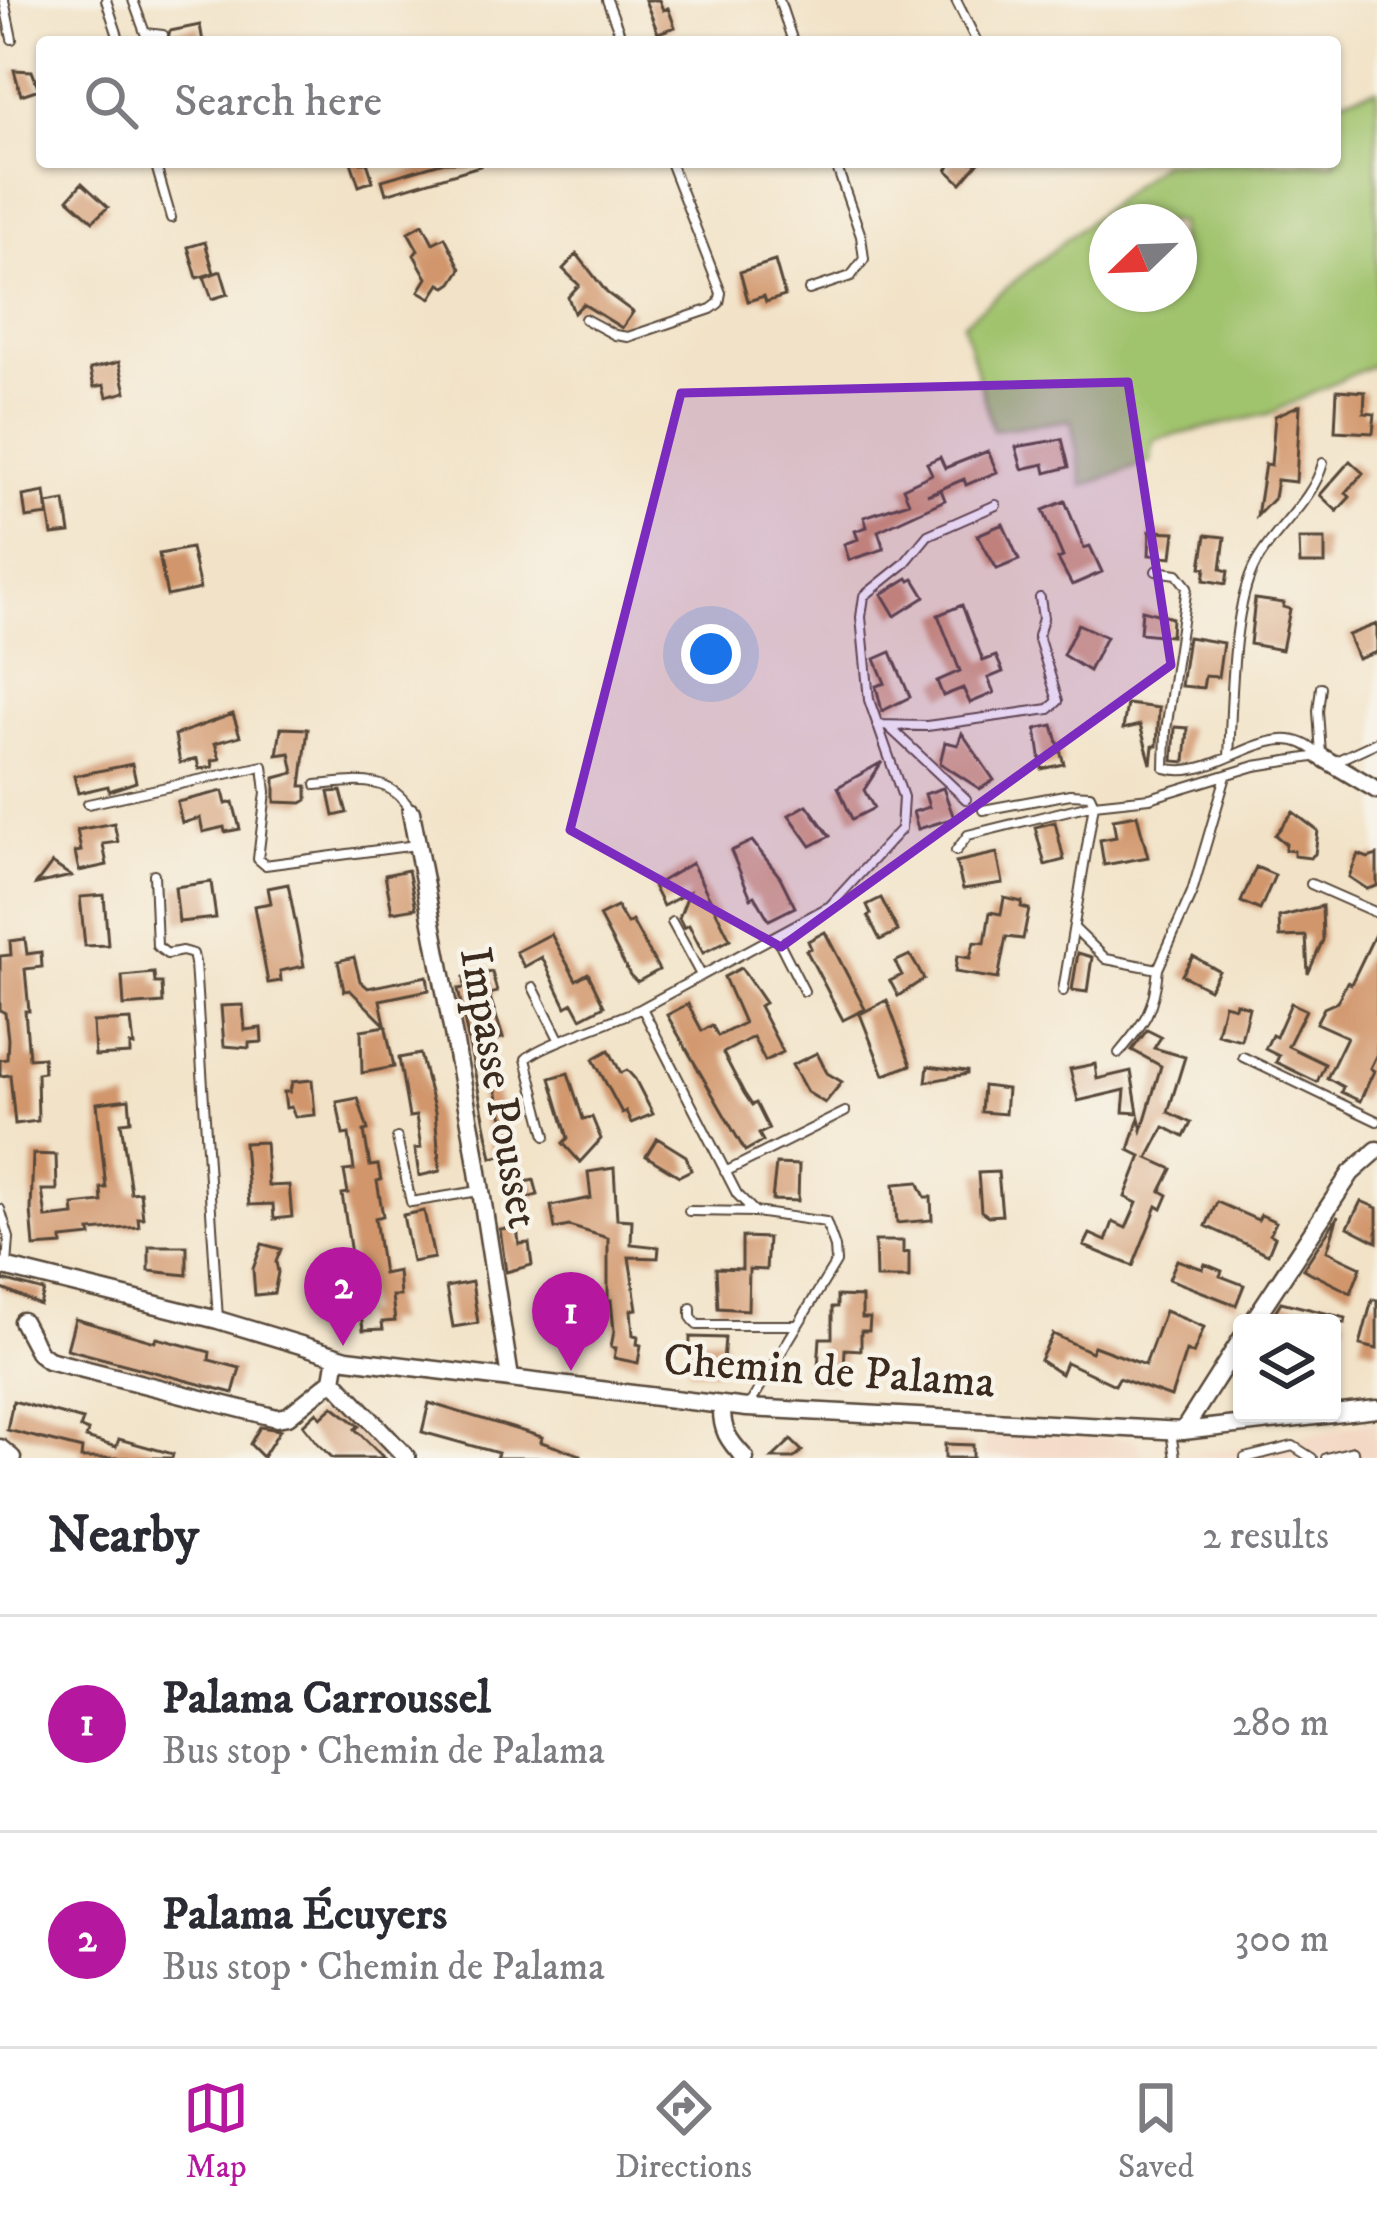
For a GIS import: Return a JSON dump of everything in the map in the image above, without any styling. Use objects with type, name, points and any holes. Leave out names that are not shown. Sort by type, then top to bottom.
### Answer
[{"type":"street","points":[[1326,759],[1377,790]]},
{"type":"street","name":"Impasse Pousset","points":[[411,812],[481,1190],[510,1378]]},
{"type":"street","points":[[1258,1314],[1352,1173],[1377,1150]]},
{"type":"street","name":"Chemin de Palama","points":[[3,1267],[218,1320],[337,1356],[747,1408],[1177,1431],[1377,1409]]},
{"type":"street","points":[[22,1322],[48,1360],[277,1418],[288,1416],[333,1380],[337,1356]]},
{"type":"street","points":[[1177,1431],[1233,1351]]},
{"type":"street","points":[[333,1380],[407,1458]]},
{"type":"street","points":[[722,1405],[721,1424],[745,1458]]},
{"type":"street","points":[[0,1448],[11,1458]]},
{"type":"lane","points":[[4,0],[12,39]]},
{"type":"lane","points":[[106,0],[118,36]]},
{"type":"lane","points":[[133,0],[146,34],[163,35]]},
{"type":"lane","points":[[607,0],[621,36]]},
{"type":"lane","points":[[779,0],[792,36]]},
{"type":"lane","points":[[956,0],[973,36]]},
{"type":"lane","points":[[157,168],[171,218]]},
{"type":"lane","points":[[584,319],[628,337],[711,309],[719,302],[721,293],[672,168]]},
{"type":"lane","points":[[809,290],[850,277],[864,259],[838,168]]},
{"type":"lane","points":[[1229,758],[1245,586],[1268,543],[1318,482],[1324,463]]},
{"type":"lane","points":[[546,1136],[526,1059],[534,1050],[642,1008],[830,906],[901,829],[903,797],[867,680],[861,617],[865,596],[904,564],[928,535],[996,505]]},
{"type":"lane","points":[[1156,571],[1177,574],[1187,586],[1165,768],[1174,771],[1229,758],[1290,737],[1307,742],[1326,759]]},
{"type":"lane","points":[[882,725],[927,726],[1049,709],[1058,701],[1038,636],[1040,598]]},
{"type":"lane","points":[[1321,687],[1326,759]]},
{"type":"lane","points":[[882,725],[966,799]]},
{"type":"lane","points":[[956,851],[968,835],[1094,804],[1150,798],[1290,758],[1326,759],[1377,742]]},
{"type":"lane","points":[[88,804],[262,766],[266,792],[258,859],[265,865],[417,844]]},
{"type":"lane","points":[[1119,1053],[1155,1002],[1159,969],[1192,892],[1227,775]]},
{"type":"lane","points":[[316,785],[367,779],[403,797],[411,812]]},
{"type":"lane","points":[[983,810],[1070,794],[1090,795],[1094,804],[1063,992]]},
{"type":"lane","points":[[154,874],[157,946],[167,954],[193,954],[195,963],[218,1320]]},
{"type":"lane","points":[[1311,884],[1377,913]]},
{"type":"lane","points":[[672,922],[700,975]]},
{"type":"lane","points":[[1073,927],[1106,958],[1159,969]]},
{"type":"lane","points":[[776,936],[804,991]]},
{"type":"lane","points":[[533,987],[560,1041]]},
{"type":"lane","points":[[642,1008],[724,1172],[755,1211]]},
{"type":"lane","points":[[1243,1057],[1377,1121]]},
{"type":"lane","points":[[724,1172],[845,1112]]},
{"type":"lane","points":[[397,1138],[411,1202],[481,1190]]},
{"type":"lane","points":[[0,1209],[9,1238],[3,1267]]},
{"type":"lane","points":[[688,1211],[755,1211],[826,1222],[830,1232],[836,1262],[747,1408]]},
{"type":"lane","points":[[692,1308],[691,1317],[697,1324],[796,1324]]},
{"type":"lane","points":[[1175,1458],[1177,1431]]},
{"type":"lane","points":[[1245,1458],[1293,1446],[1312,1458]]},
{"type":"lane","points":[[1326,1458],[1353,1451],[1354,1458]]},
{"type":"highlighted area","points":[[1128,382],[1171,665],[781,947],[570,830],[681,393]]},
{"type":"shaded area","points":[[1377,1421],[1377,1458],[1164,1457],[1225,1451]]},
{"type":"shaded area","points":[[984,1433],[1134,1439],[1145,1458],[982,1458]]},
{"type":"green space","points":[[1377,89],[1377,363],[1268,414],[1154,440],[1150,462],[1083,486],[1071,420],[993,430],[963,323],[1089,221],[1089,312],[1197,312],[1197,204],[1110,204],[1155,168],[1341,168],[1341,98]]},
{"type":"building","points":[[645,0],[659,0],[663,10],[668,8],[675,27],[658,33]]},
{"type":"building","points":[[200,25],[202,36],[169,36],[170,31]]},
{"type":"building","points":[[14,70],[32,71],[36,90],[21,95]]},
{"type":"building","points":[[353,168],[369,168],[373,181],[359,186]]},
{"type":"building","points":[[423,168],[473,168],[386,194],[382,180]]},
{"type":"building","points":[[948,168],[974,168],[961,183]]},
{"type":"building","points":[[82,183],[108,207],[93,221],[68,199]]},
{"type":"building","points":[[423,224],[433,243],[445,237],[461,269],[452,283],[440,284],[431,298],[419,291],[427,278],[408,232]]},
{"type":"building","points":[[205,242],[214,273],[197,278],[188,247]]},
{"type":"building","points":[[577,254],[607,293],[633,312],[622,328],[583,304],[574,313],[568,297],[579,285],[563,269]]},
{"type":"building","points":[[775,261],[785,296],[748,301],[740,272]]},
{"type":"building","points":[[221,271],[228,294],[212,299],[204,277]]},
{"type":"building","points":[[119,362],[126,392],[107,397],[104,385],[94,387],[90,369]]},
{"type":"building","points":[[1337,390],[1365,392],[1364,413],[1375,414],[1373,433],[1335,431]]},
{"type":"building","points":[[1300,405],[1296,482],[1277,480],[1274,498],[1257,516],[1265,464],[1271,465],[1275,416]]},
{"type":"building","points":[[1062,439],[1069,467],[1046,473],[1044,464],[1022,469],[1016,447]]},
{"type":"building","points":[[988,451],[997,472],[966,485],[964,479],[927,495],[941,490],[945,500],[878,531],[884,549],[849,560],[844,544],[858,539],[855,531],[867,527],[864,517],[909,502],[903,488],[932,474],[927,463],[940,457],[945,468]]},
{"type":"building","points":[[1350,461],[1363,473],[1337,511],[1320,495]]},
{"type":"building","points":[[45,492],[48,515],[26,518],[23,496]]},
{"type":"building","points":[[65,501],[70,533],[52,535],[47,504]]},
{"type":"building","points":[[1065,501],[1084,548],[1090,546],[1102,572],[1072,585],[1058,559],[1063,557],[1043,510]]},
{"type":"building","points":[[1003,524],[1019,560],[997,569],[977,535]]},
{"type":"building","points":[[1150,531],[1175,532],[1172,557],[1149,555]]},
{"type":"building","points":[[1206,535],[1225,537],[1221,569],[1228,571],[1226,584],[1204,580]]},
{"type":"building","points":[[1299,539],[1325,539],[1325,564],[1300,564]]},
{"type":"building","points":[[191,548],[200,589],[167,596],[159,554]]},
{"type":"building","points":[[914,579],[925,597],[895,616],[882,594]]},
{"type":"building","points":[[1255,599],[1284,603],[1290,609],[1282,650],[1250,644]]},
{"type":"building","points":[[962,605],[983,661],[996,656],[1003,672],[988,678],[994,693],[970,703],[963,688],[943,696],[937,681],[960,671],[938,615]]},
{"type":"building","points":[[1142,610],[1172,618],[1171,636],[1140,633]]},
{"type":"building","points":[[1078,624],[1106,637],[1089,671],[1063,655]]},
{"type":"building","points":[[1377,624],[1377,652],[1358,659],[1348,635]]},
{"type":"building","points":[[1188,637],[1223,643],[1218,677],[1205,676],[1203,688],[1181,686]]},
{"type":"building","points":[[891,652],[910,697],[882,711],[876,686],[885,683],[875,659]]},
{"type":"building","points":[[1127,704],[1159,708],[1151,764],[1140,725],[1123,729]]},
{"type":"building","points":[[233,714],[240,736],[215,743],[220,759],[212,760],[213,767],[199,769],[197,759],[180,763],[175,735]]},
{"type":"building","points":[[1053,725],[1064,764],[1042,769],[1036,729]]},
{"type":"building","points":[[1175,727],[1188,728],[1185,762],[1173,761]]},
{"type":"building","points":[[281,728],[308,729],[301,786],[307,786],[307,800],[302,803],[275,802],[275,778],[294,773],[290,753],[277,755]]},
{"type":"building","points":[[962,733],[994,780],[980,789],[940,763],[945,742],[958,745]]},
{"type":"building","points":[[882,762],[864,790],[874,808],[852,819],[838,787]]},
{"type":"building","points":[[132,764],[136,782],[109,791],[108,786],[78,793],[74,776]]},
{"type":"building","points":[[943,788],[954,818],[918,829],[913,812],[929,807],[925,794]]},
{"type":"building","points":[[223,791],[226,804],[233,802],[240,829],[203,832],[200,818],[182,823],[177,802]]},
{"type":"building","points":[[341,791],[347,813],[334,816],[329,792]]},
{"type":"building","points":[[807,805],[830,836],[811,846],[789,815]]},
{"type":"building","points":[[1293,812],[1318,831],[1315,854],[1310,858],[1294,856],[1275,835]]},
{"type":"building","points":[[1137,815],[1148,857],[1104,865],[1100,840],[1116,837],[1113,819]]},
{"type":"building","points":[[1055,822],[1064,860],[1045,865],[1035,827]]},
{"type":"building","points":[[114,823],[118,842],[103,844],[107,865],[79,871],[77,830]]},
{"type":"building","points":[[752,841],[780,877],[795,907],[769,920],[755,896],[751,898],[731,851]]},
{"type":"building","points":[[997,853],[1003,883],[963,889],[956,862]]},
{"type":"building","points":[[1358,854],[1377,855],[1377,886],[1367,889],[1349,877]]},
{"type":"building","points":[[52,863],[71,876],[36,884]]},
{"type":"building","points":[[692,863],[730,939],[703,953],[689,925],[684,928],[679,918],[689,892],[663,906],[653,886]]},
{"type":"building","points":[[1256,867],[1275,875],[1260,910],[1241,902]]},
{"type":"building","points":[[408,870],[416,908],[392,912],[385,875]]},
{"type":"building","points":[[211,882],[216,918],[179,922],[175,887]]},
{"type":"building","points":[[288,884],[304,966],[280,971],[281,981],[268,983],[254,906],[271,903],[268,888]]},
{"type":"building","points":[[104,895],[108,945],[85,946],[80,897]]},
{"type":"building","points":[[881,898],[898,931],[880,940],[867,905]]},
{"type":"building","points":[[1004,898],[1029,909],[1023,939],[1006,937],[998,979],[955,972],[957,956],[970,958],[974,942],[985,943],[990,912],[1001,914]]},
{"type":"building","points":[[1322,906],[1323,940],[1308,974],[1306,936],[1280,937],[1279,917]]},
{"type":"building","points":[[617,907],[627,924],[632,921],[659,970],[637,982],[599,916]]},
{"type":"building","points":[[1377,930],[1377,1054],[1360,1101],[1327,1078],[1347,1037],[1316,1023],[1324,1008],[1337,1002],[1347,982],[1351,984]]},
{"type":"building","points":[[825,932],[865,1009],[843,1020],[806,950],[811,948],[808,941]]},
{"type":"building","points":[[551,934],[576,980],[588,973],[604,1006],[581,1018],[573,1003],[566,1007],[542,957],[524,967],[516,952]]},
{"type":"building","points":[[25,939],[27,954],[41,952],[42,967],[25,969],[29,1011],[25,1011],[29,1058],[43,1057],[44,1072],[37,1073],[38,1121],[15,1124],[10,1075],[0,1076],[8,1039],[5,1013],[0,1010],[0,956],[11,955],[10,941]]},
{"type":"building","points":[[1078,953],[1092,957],[1087,992],[1072,990]]},
{"type":"building","points":[[910,955],[924,979],[898,996],[890,981],[902,975],[895,962]]},
{"type":"building","points":[[1193,956],[1219,971],[1209,989],[1182,975]]},
{"type":"building","points":[[354,957],[360,981],[368,988],[427,976],[429,990],[380,1000],[385,1025],[350,990],[344,991],[338,961]]},
{"type":"building","points":[[741,968],[765,1003],[759,1006],[783,1052],[765,1061],[753,1037],[723,1053],[769,1129],[759,1134],[763,1141],[745,1151],[667,1015],[688,1004],[702,1031],[712,1025],[718,1036],[744,1023],[724,977]]},
{"type":"building","points":[[492,972],[497,992],[489,994],[503,1038],[490,1041],[512,1153],[492,1158],[458,989],[465,988],[464,977]]},
{"type":"building","points":[[154,973],[155,983],[162,983],[163,1003],[124,1006],[122,976]]},
{"type":"building","points":[[887,1000],[911,1065],[884,1075],[860,1014]]},
{"type":"building","points":[[1236,1003],[1249,1007],[1241,1040],[1217,1034],[1224,1004],[1235,1007]]},
{"type":"building","points":[[1291,1003],[1306,1010],[1288,1046],[1325,1064],[1317,1082],[1276,1062],[1279,1056],[1265,1049],[1272,1035],[1276,1037]]},
{"type":"building","points":[[243,1005],[245,1030],[261,1028],[262,1042],[249,1043],[249,1048],[224,1046],[221,1006]]},
{"type":"building","points":[[131,1020],[134,1046],[130,1045],[130,1054],[95,1056],[93,1022]]},
{"type":"building","points":[[385,1026],[394,1067],[362,1073],[361,1030]]},
{"type":"building","points":[[1147,1030],[1161,1037],[1154,1048],[1185,1057],[1168,1112],[1191,1123],[1184,1137],[1164,1127],[1148,1158],[1172,1169],[1161,1191],[1168,1195],[1162,1209],[1157,1206],[1133,1266],[1084,1246],[1090,1234],[1106,1241],[1113,1222],[1126,1228],[1137,1203],[1125,1197],[1141,1156],[1129,1150],[1139,1118],[1142,1130],[1161,1066],[1132,1050]]},
{"type":"building","points":[[609,1050],[621,1073],[627,1070],[635,1079],[653,1114],[631,1123],[626,1111],[622,1113],[593,1059]]},
{"type":"building","points":[[817,1053],[827,1073],[842,1082],[825,1103],[807,1092],[792,1065]]},
{"type":"building","points":[[420,1054],[435,1112],[440,1171],[419,1176],[416,1116],[409,1117],[399,1058]]},
{"type":"building","points":[[1095,1064],[1097,1079],[1131,1071],[1138,1113],[1123,1112],[1125,1090],[1078,1101],[1070,1069]]},
{"type":"building","points":[[928,1066],[967,1071],[967,1074],[926,1082]]},
{"type":"building","points":[[568,1073],[583,1119],[592,1117],[601,1139],[580,1162],[563,1143],[568,1138],[550,1078]]},
{"type":"building","points":[[312,1080],[315,1115],[295,1117],[291,1107],[286,1108],[284,1092],[290,1092],[292,1082]]},
{"type":"building","points":[[983,1086],[1007,1089],[1005,1114],[981,1112]]},
{"type":"building","points":[[358,1098],[368,1130],[364,1131],[370,1166],[378,1165],[381,1180],[377,1181],[383,1216],[375,1218],[383,1274],[398,1271],[400,1296],[392,1296],[395,1321],[382,1322],[383,1329],[363,1330],[361,1314],[368,1313],[364,1271],[335,1276],[338,1305],[317,1308],[313,1264],[352,1261],[342,1194],[348,1193],[344,1171],[354,1170],[349,1134],[343,1135],[337,1102]]},
{"type":"building","points":[[129,1099],[131,1121],[121,1122],[131,1193],[140,1192],[143,1218],[138,1218],[139,1227],[90,1231],[91,1236],[62,1239],[62,1245],[34,1247],[33,1154],[56,1155],[57,1190],[42,1190],[46,1218],[74,1215],[73,1205],[102,1202],[101,1188],[106,1188],[97,1103]]},
{"type":"building","points":[[657,1138],[686,1156],[691,1170],[679,1176],[646,1156]]},
{"type":"building","points":[[265,1142],[268,1186],[289,1185],[292,1217],[274,1219],[273,1204],[249,1205],[244,1143]]},
{"type":"building","points":[[776,1164],[799,1165],[798,1201],[772,1200]]},
{"type":"building","points":[[614,1168],[617,1219],[632,1220],[631,1244],[659,1247],[658,1258],[629,1257],[637,1309],[631,1310],[633,1335],[641,1345],[638,1363],[614,1358],[616,1348],[611,1347],[608,1238],[569,1226],[555,1229],[551,1206],[591,1198],[588,1172]]},
{"type":"building","points":[[998,1172],[1002,1215],[988,1216],[981,1211],[978,1173]]},
{"type":"building","points":[[534,1180],[538,1195],[520,1200],[516,1184]]},
{"type":"building","points":[[918,1182],[925,1197],[931,1197],[932,1220],[897,1223],[894,1184]]},
{"type":"building","points":[[1361,1201],[1377,1208],[1377,1242],[1348,1227]]},
{"type":"building","points":[[1217,1202],[1258,1220],[1261,1215],[1276,1222],[1268,1254],[1206,1226]]},
{"type":"building","points":[[424,1211],[434,1258],[412,1262],[403,1215]]},
{"type":"building","points":[[1338,1216],[1327,1251],[1361,1267],[1351,1293],[1303,1269]]},
{"type":"building","points":[[517,1227],[519,1244],[529,1243],[532,1265],[506,1272],[500,1229]]},
{"type":"building","points":[[742,1237],[768,1238],[766,1270],[749,1269],[748,1310],[718,1308],[716,1268],[742,1269]]},
{"type":"building","points":[[875,1241],[903,1241],[903,1253],[909,1252],[909,1278],[876,1278]]},
{"type":"building","points":[[262,1244],[281,1249],[278,1272],[274,1293],[255,1295],[253,1269]]},
{"type":"building","points":[[149,1246],[187,1246],[187,1275],[149,1271]]},
{"type":"building","points":[[1177,1260],[1203,1269],[1205,1264],[1244,1285],[1236,1305],[1169,1279]]},
{"type":"building","points":[[3,1280],[44,1291],[40,1305],[0,1288]]},
{"type":"building","points":[[472,1282],[478,1323],[453,1327],[446,1287]]},
{"type":"building","points":[[837,1296],[862,1297],[862,1318],[870,1318],[869,1331],[861,1331],[861,1350],[845,1349],[839,1384],[817,1383],[820,1338],[832,1338],[832,1307],[837,1307]]},
{"type":"building","points":[[1372,1300],[1377,1300],[1377,1349],[1360,1345]]},
{"type":"building","points":[[1281,1302],[1330,1314],[1274,1314]]},
{"type":"building","points":[[1165,1311],[1204,1327],[1193,1354],[1186,1351],[1171,1397],[1119,1378],[1115,1385],[1066,1362],[1061,1374],[1040,1360],[1053,1334],[1091,1352],[1094,1346],[1145,1365]]},
{"type":"building","points":[[75,1319],[210,1352],[209,1360],[240,1368],[233,1393],[67,1349]]},
{"type":"building","points":[[690,1337],[725,1338],[722,1372],[689,1371]]},
{"type":"building","points":[[13,1401],[83,1420],[80,1428],[88,1431],[86,1438],[116,1447],[119,1439],[173,1454],[172,1458],[81,1458],[82,1449],[7,1430]]},
{"type":"building","points":[[429,1403],[542,1437],[541,1442],[581,1458],[496,1458],[498,1453],[422,1432]]},
{"type":"building","points":[[333,1406],[359,1426],[355,1429],[384,1458],[333,1458],[318,1444],[303,1425]]},
{"type":"building","points":[[260,1427],[280,1430],[263,1457],[250,1444]]},
{"type":"building","points":[[791,1440],[802,1451],[794,1458],[772,1458]]},
{"type":"building","points":[[945,1444],[973,1445],[973,1458],[945,1458]]},
{"type":"place","name":"Palama Écuyers","points":[[343,1346]]},
{"type":"place","name":"Palama Carroussel","points":[[571,1371]]}]
